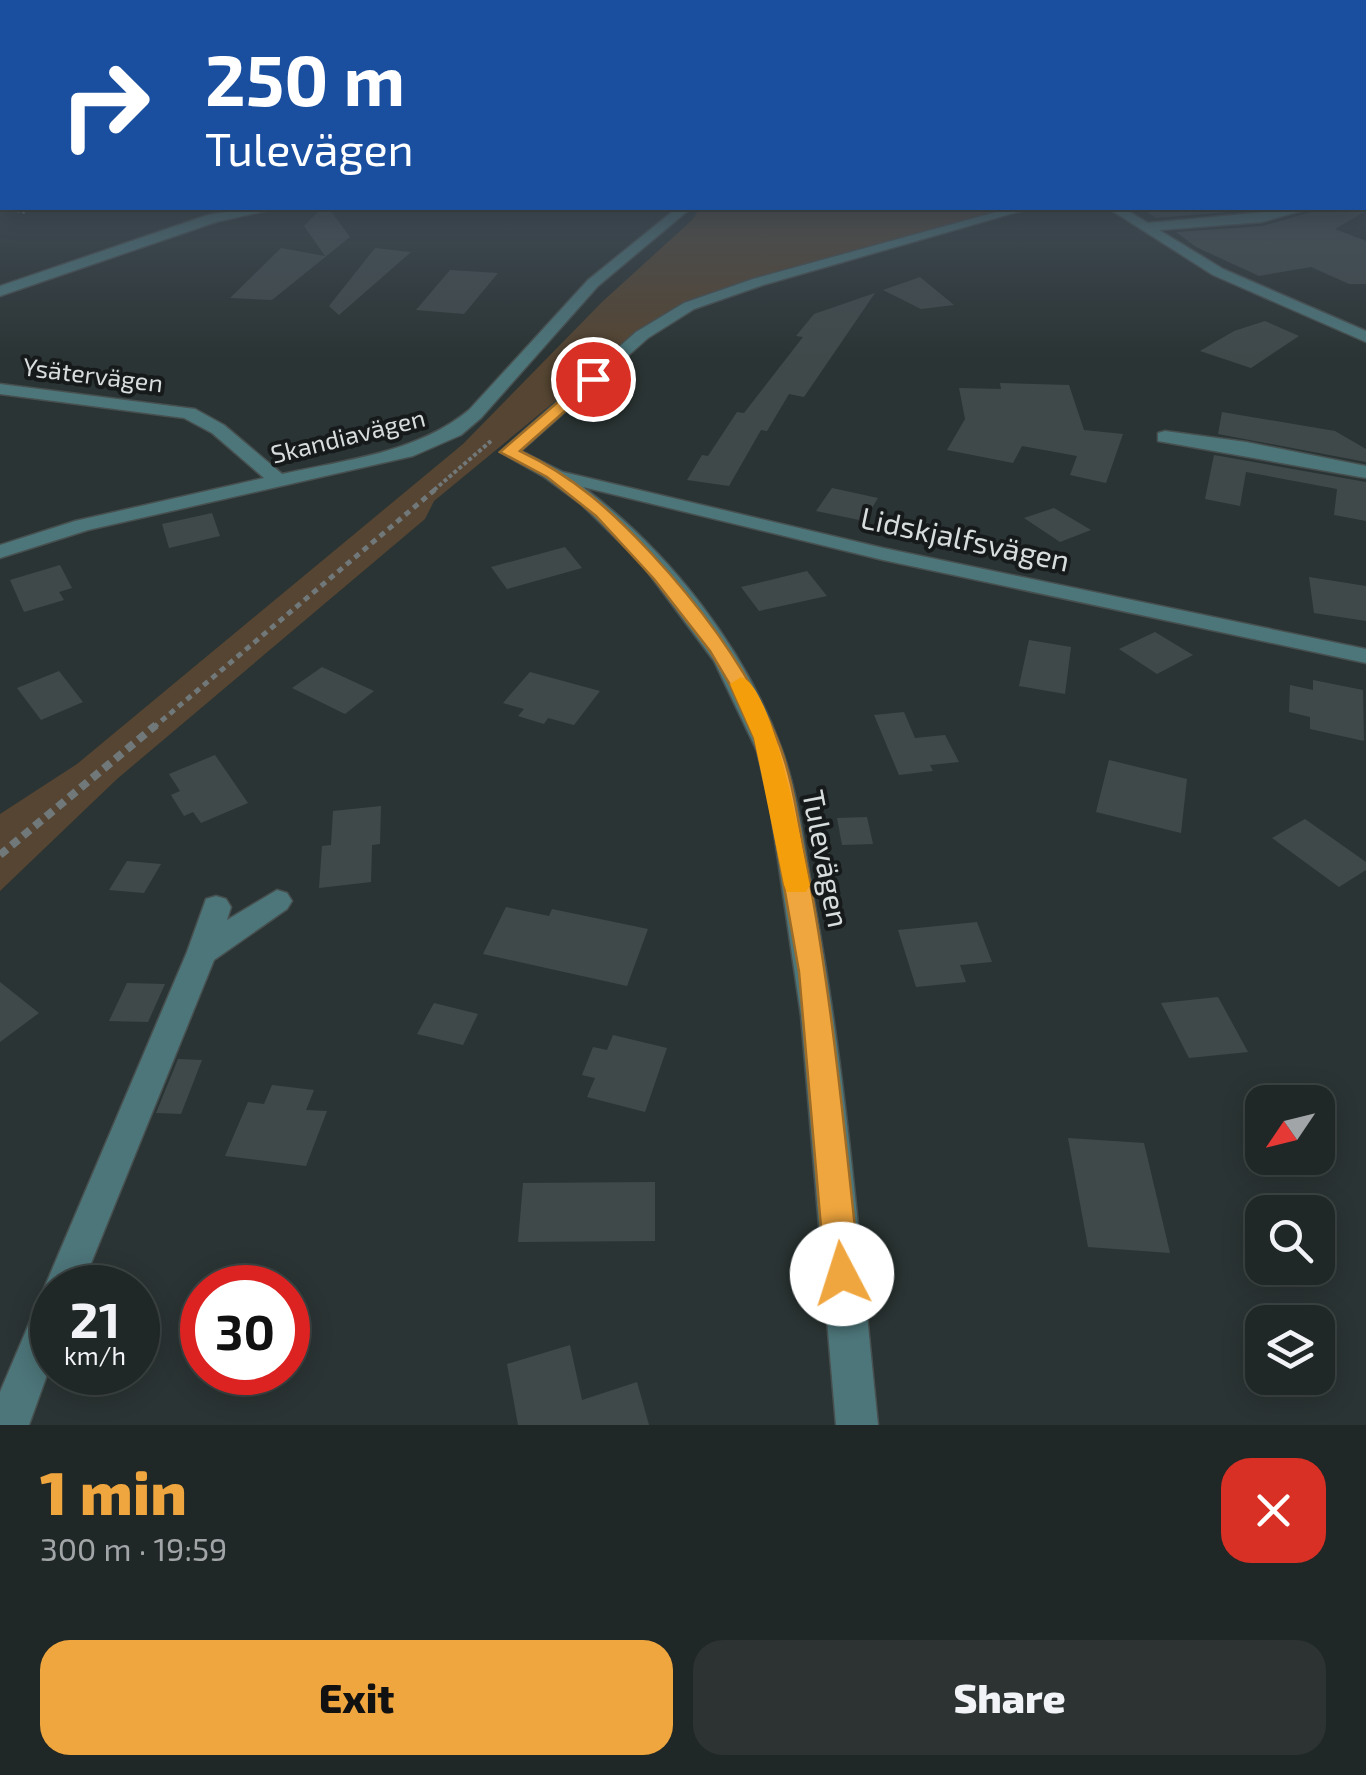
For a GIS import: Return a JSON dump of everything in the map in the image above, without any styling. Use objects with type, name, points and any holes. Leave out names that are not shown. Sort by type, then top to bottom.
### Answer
[{"type":"street","points":[[0,291],[188,226]]},
{"type":"street","name":"Skandiavägen","points":[[0,552],[82,525],[406,452],[455,431],[475,414],[593,283],[662,226]]},
{"type":"street","name":"Tulevägen","points":[[857,1425],[813,972],[766,738],[740,683],[688,608],[603,512],[554,473],[509,452],[642,335],[669,316],[758,282],[958,226]]},
{"type":"street","points":[[1142,227],[1149,226]]},
{"type":"street","points":[[1142,227],[1218,272],[1366,337]]},
{"type":"street","name":"Ysätervägen","points":[[0,389],[189,413],[265,466],[276,480]]},
{"type":"street","points":[[1164,438],[1246,448],[1366,472]]},
{"type":"street","name":"Lidskjalfsvägen","points":[[554,473],[883,554],[1366,656]]},
{"type":"street","points":[[202,952],[277,902]]},
{"type":"street","points":[[72,1265],[202,952],[216,906]]},
{"type":"street","points":[[8,1425],[30,1367]]},
{"type":"path","points":[[0,855],[333,578],[493,439]]},
{"type":"shaded area","points":[[685,226],[945,226],[742,283],[621,347],[434,501],[425,519],[117,779],[0,891],[0,814],[77,764],[463,444],[602,302]]},
{"type":"building","points":[[304,226],[342,226],[350,237],[272,300],[230,298],[281,248],[325,256]]},
{"type":"building","points":[[1339,226],[1335,229],[1366,241],[1366,284],[1349,284],[1311,267],[1259,276],[1196,247],[1176,232]]},
{"type":"building","points":[[375,248],[411,252],[339,315],[329,306]]},
{"type":"building","points":[[450,270],[498,273],[464,314],[416,310]]},
{"type":"building","points":[[920,277],[954,305],[921,309],[883,290]]},
{"type":"building","points":[[875,293],[804,397],[789,394],[767,431],[761,430],[729,486],[687,480],[702,455],[708,456],[737,412],[744,413],[803,337],[796,336],[814,314]]},
{"type":"building","points":[[1265,321],[1299,336],[1251,368],[1200,351],[1234,331]]},
{"type":"building","points":[[1000,383],[1069,385],[1084,430],[1123,434],[1106,483],[1070,475],[1077,456],[1022,446],[1013,463],[947,450],[965,419],[959,388],[1001,389]]},
{"type":"building","points":[[1222,412],[1335,431],[1366,449],[1366,462],[1218,434]]},
{"type":"building","points":[[1214,455],[1366,482],[1366,521],[1334,515],[1337,489],[1246,472],[1240,506],[1205,499]]},
{"type":"building","points":[[832,488],[878,498],[864,521],[816,511]]},
{"type":"building","points":[[1054,508],[1091,530],[1060,542],[1024,518]]},
{"type":"building","points":[[212,513],[220,536],[169,548],[162,524]]},
{"type":"building","points":[[565,547],[582,568],[507,589],[491,567]]},
{"type":"building","points":[[60,565],[72,588],[59,592],[64,600],[24,612],[10,580]]},
{"type":"building","points":[[807,571],[827,596],[759,611],[741,587]]},
{"type":"building","points":[[1309,577],[1366,586],[1366,621],[1314,613]]},
{"type":"building","points":[[1155,632],[1193,655],[1157,674],[1119,649]]},
{"type":"building","points":[[1029,640],[1071,647],[1065,694],[1019,686]]},
{"type":"building","points":[[322,667],[374,691],[345,714],[292,688]]},
{"type":"building","points":[[59,671],[83,702],[41,720],[17,688]]},
{"type":"building","points":[[530,672],[600,691],[574,725],[548,718],[544,724],[518,716],[524,709],[503,703]]},
{"type":"building","points":[[1313,680],[1363,690],[1364,741],[1310,729],[1310,717],[1289,712],[1290,685],[1313,690]]},
{"type":"building","points":[[904,712],[915,738],[945,735],[959,762],[930,765],[933,771],[899,775],[874,715]]},
{"type":"building","points":[[215,755],[248,803],[201,823],[193,812],[184,816],[171,795],[180,791],[169,774]]},
{"type":"building","points":[[1109,760],[1187,779],[1181,833],[1096,812]]},
{"type":"building","points":[[381,806],[380,844],[372,845],[371,882],[319,888],[322,846],[331,845],[333,811]]},
{"type":"building","points":[[867,817],[873,844],[842,845],[837,818]]},
{"type":"building","points":[[1305,819],[1366,862],[1366,870],[1339,887],[1272,838]]},
{"type":"building","points":[[127,861],[161,864],[144,893],[109,890]]},
{"type":"building","points":[[506,907],[549,916],[552,909],[648,929],[627,986],[483,954]]},
{"type":"building","points":[[977,922],[992,962],[960,965],[966,982],[916,987],[898,930]]},
{"type":"building","points":[[0,982],[39,1013],[0,1042]]},
{"type":"building","points":[[127,983],[165,984],[148,1022],[109,1021]]},
{"type":"building","points":[[1218,997],[1248,1052],[1189,1058],[1161,1003]]},
{"type":"building","points":[[434,1003],[478,1014],[463,1045],[417,1034]]},
{"type":"building","points":[[613,1035],[667,1048],[645,1112],[587,1097],[595,1078],[582,1075],[593,1047],[607,1050]]},
{"type":"building","points":[[178,1059],[202,1060],[181,1114],[156,1113]]},
{"type":"building","points":[[272,1085],[314,1090],[306,1110],[327,1111],[306,1166],[225,1156],[248,1102],[264,1104]]},
{"type":"building","points":[[1068,1138],[1144,1143],[1170,1253],[1088,1247]]},
{"type":"building","points":[[655,1182],[655,1241],[518,1242],[523,1183]]},
{"type":"building","points":[[570,1345],[582,1400],[637,1382],[649,1425],[518,1425],[507,1364]]},
{"type":"slow traffic","points":[[741,684],[766,738],[797,885]]},
{"type":"route","points":[[593,379],[509,452],[554,473],[603,512],[661,575],[719,649],[766,738],[813,972],[842,1274]]}]
